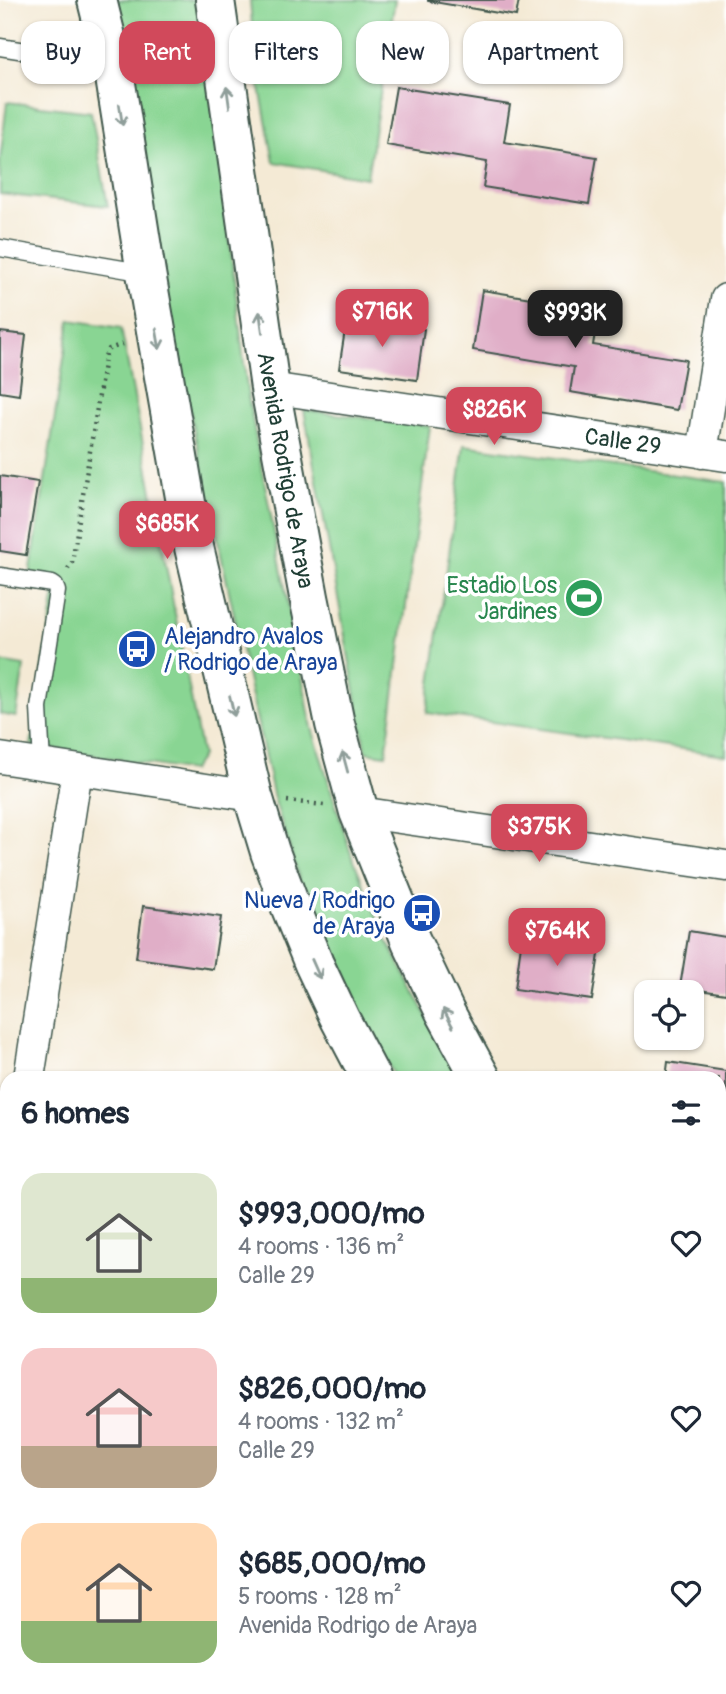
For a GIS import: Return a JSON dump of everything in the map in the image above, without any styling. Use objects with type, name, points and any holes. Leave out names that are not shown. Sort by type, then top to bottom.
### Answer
[{"type":"main road","points":[[97,0],[113,65],[193,543],[254,800],[291,908],[314,964],[367,1071]]},
{"type":"main road","name":"Avenida Rodrigo de Araya","points":[[215,0],[270,388],[335,723],[359,812],[411,942],[477,1071]]},
{"type":"street","points":[[714,454],[726,299]]},
{"type":"street","name":"Calle 29","points":[[270,388],[714,454]]},
{"type":"street","points":[[0,758],[254,800]]},
{"type":"street","points":[[30,1071],[77,770]]},
{"type":"street","points":[[359,812],[726,866]]},
{"type":"lane","points":[[0,47],[113,65]]},
{"type":"lane","points":[[0,248],[146,273]]},
{"type":"lane","points":[[0,576],[52,584],[57,591],[39,708],[42,764]]},
{"type":"path","points":[[55,586],[72,563],[106,352],[157,333]]},
{"type":"path","points":[[254,800],[292,800],[359,812]]},
{"type":"green space","points":[[110,0],[201,0],[203,21],[119,21],[119,50]]},
{"type":"green space","points":[[250,0],[395,0],[392,21],[356,21],[356,84],[382,84],[367,178],[274,162],[259,84],[342,84],[342,21],[252,21]]},
{"type":"green space","points":[[125,84],[211,84],[248,397],[312,728],[350,851],[384,935],[443,1046],[460,1071],[392,1071],[351,1000],[308,907],[274,798],[159,270]]},
{"type":"green space","points":[[7,102],[91,112],[108,206],[0,194],[0,161]]},
{"type":"green space","points":[[70,320],[121,328],[202,756],[191,771],[31,745],[57,581],[30,576]]},
{"type":"green space","points":[[304,410],[430,426],[386,755],[366,752]]},
{"type":"green space","name":"Estadio Los Jardines","points":[[464,445],[726,482],[726,755],[427,713]]},
{"type":"green space","points":[[0,662],[24,666],[16,717],[0,714]]},
{"type":"building","points":[[428,0],[519,0],[516,16]]},
{"type":"building","points":[[396,87],[510,105],[504,142],[597,157],[589,204],[483,187],[487,162],[386,145]]},
{"type":"building","points":[[482,290],[599,309],[593,345],[686,360],[677,410],[570,392],[574,367],[473,350]]},
{"type":"building","points":[[347,317],[424,329],[417,380],[339,369]]},
{"type":"building","points":[[0,332],[26,335],[19,395],[0,392]]},
{"type":"building","points":[[0,476],[38,482],[26,555],[0,551]]},
{"type":"building","points":[[143,906],[221,917],[213,969],[136,958]]},
{"type":"building","points":[[689,931],[726,937],[726,994],[704,991],[704,980],[681,980]]},
{"type":"building","points":[[522,937],[600,948],[592,1000],[515,989]]},
{"type":"building","points":[[668,1062],[726,1071],[667,1071]]},
{"type":"place","name":"Estadio Los Jardines","points":[[584,598]]},
{"type":"place","name":"Alejandro Avalos / Rodrigo de Araya","points":[[137,649]]},
{"type":"place","name":"Nueva / Rodrigo de Araya","points":[[422,913]]}]
